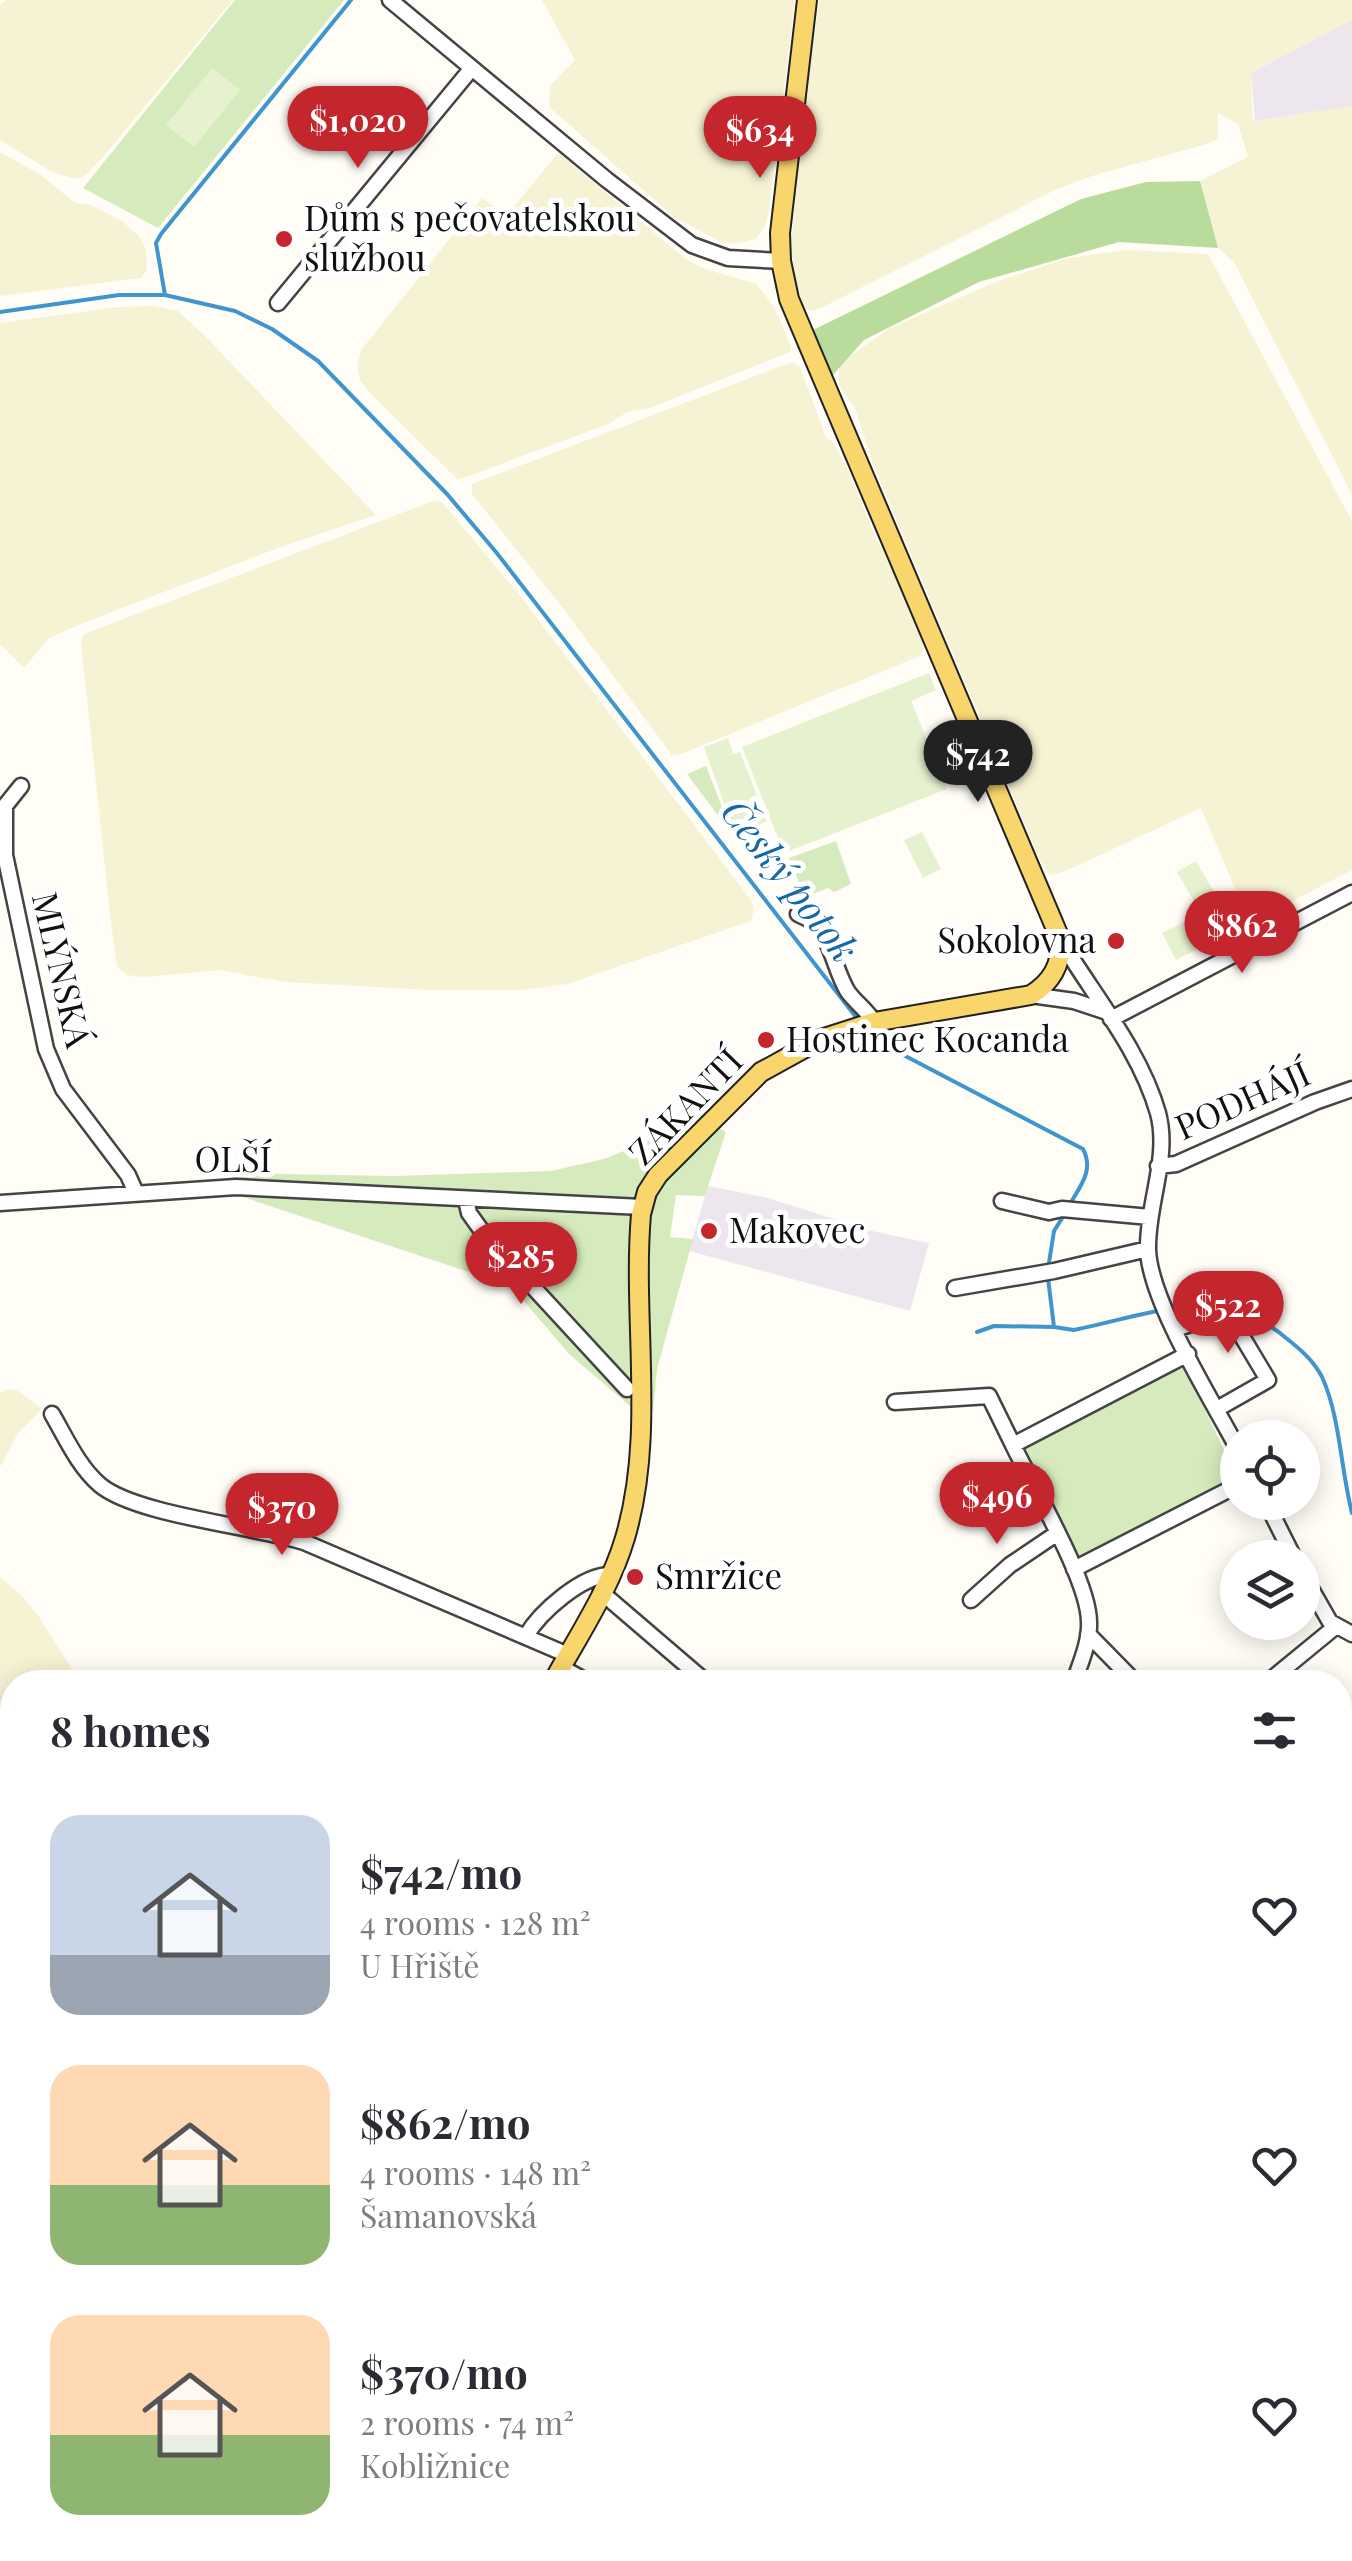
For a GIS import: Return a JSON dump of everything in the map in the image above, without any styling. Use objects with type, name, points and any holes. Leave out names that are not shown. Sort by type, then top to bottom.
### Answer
[{"type":"main road","points":[[807,0],[786,161],[781,261],[801,331],[1062,941],[1054,973],[1031,995]]},
{"type":"main road","name":"ZÁKANTÍ","points":[[561,1668],[606,1584],[626,1534],[639,1440],[642,1207],[664,1167],[762,1072],[797,1051],[872,1022],[1031,995]]},
{"type":"street","points":[[390,0],[607,180],[692,245],[728,258],[781,261]]},
{"type":"street","points":[[278,303],[472,68]]},
{"type":"street","name":"MLÝNSKÁ","points":[[21,786],[5,806],[2,855],[52,1067],[71,1101],[128,1175],[136,1193]]},
{"type":"street","points":[[1031,995],[1074,1001],[1109,1016],[1352,894]]},
{"type":"street","points":[[798,914],[827,938],[845,986],[872,1022]]},
{"type":"street","points":[[1062,941],[1109,1016],[1156,1106],[1162,1135],[1150,1217],[1150,1268],[1162,1304],[1223,1420]]},
{"type":"street","name":"PODHÁJÍ","points":[[1158,1166],[1176,1164],[1352,1089]]},
{"type":"street","name":"OLŠÍ","points":[[0,1203],[236,1187],[642,1207]]},
{"type":"street","points":[[466,1200],[468,1214],[484,1234],[626,1389]]},
{"type":"street","points":[[1002,1201],[1048,1212],[1150,1217]]},
{"type":"street","points":[[956,1288],[1148,1249]]},
{"type":"street","points":[[1174,1326],[1208,1318],[1231,1318],[1268,1380],[1217,1409]]},
{"type":"street","points":[[1013,1445],[1188,1354]]},
{"type":"street","points":[[896,1402],[989,1396],[1074,1568],[1087,1606],[1088,1634],[1078,1670]]},
{"type":"street","points":[[52,1414],[84,1468],[118,1496],[153,1508],[274,1532],[304,1542],[526,1636],[561,1668]]},
{"type":"street","points":[[1074,1568],[1220,1494]]},
{"type":"street","points":[[971,1600],[1010,1565],[1056,1534]]},
{"type":"street","points":[[526,1636],[548,1608],[588,1580],[606,1584],[694,1670]]},
{"type":"street","points":[[1320,1606],[1335,1627],[1352,1634]]},
{"type":"street","points":[[1283,1670],[1335,1627]]},
{"type":"street","points":[[1088,1634],[1123,1670]]},
{"type":"shaded area","points":[[6,0],[233,0],[103,157],[77,179],[52,172],[0,140],[0,5]]},
{"type":"shaded area","points":[[542,0],[795,0],[769,210],[756,239],[733,244],[721,242],[674,217],[549,107],[550,86],[575,60]]},
{"type":"shaded area","points":[[819,0],[1352,0],[1352,20],[1251,73],[1253,121],[1248,122],[1352,106],[1352,495],[1234,262],[1218,248],[1210,227],[1200,181],[1248,157],[1238,124],[1218,113],[1218,139],[1057,189],[823,307],[810,311],[803,307],[791,249]]},
{"type":"shaded area","points":[[1352,18],[1352,106],[1255,122],[1251,73]]},
{"type":"shaded area","points":[[0,152],[41,175],[75,203],[91,205],[122,221],[139,236],[146,249],[147,269],[141,278],[0,296]]},
{"type":"shaded area","points":[[558,153],[686,259],[705,269],[757,284],[774,307],[790,352],[458,480],[370,393],[360,381],[357,365],[362,349],[482,198],[507,215]]},
{"type":"shaded area","points":[[1127,250],[1208,254],[1352,521],[1352,870],[1262,917],[1251,918],[1243,908],[1201,808],[1050,875],[1040,860],[874,467],[855,408],[839,385],[843,361],[890,328],[998,281],[1069,258]]},
{"type":"shaded area","points":[[153,306],[178,311],[204,335],[376,515],[278,548],[49,638],[24,668],[0,644],[0,323]]},
{"type":"shaded area","points":[[792,362],[800,367],[826,437],[833,442],[851,476],[924,649],[920,656],[672,755],[472,494],[472,484]]},
{"type":"shaded area","points":[[433,501],[442,502],[521,597],[689,818],[750,899],[754,908],[751,921],[567,984],[522,990],[430,990],[286,982],[220,970],[126,975],[117,966],[111,923],[81,643],[84,634]]},
{"type":"shaded area","points":[[708,1186],[768,1198],[872,1231],[929,1243],[910,1311],[689,1251]]},
{"type":"shaded area","points":[[8,1389],[18,1391],[42,1409],[18,1433],[0,1467],[0,1393]]},
{"type":"shaded area","points":[[0,1577],[39,1617],[72,1670],[0,1670]]},
{"type":"green space","points":[[235,0],[344,0],[158,228],[83,188]]},
{"type":"green space","points":[[212,68],[240,90],[194,147],[166,125]]},
{"type":"green space","points":[[1200,181],[1218,248],[1119,242],[979,282],[864,340],[832,376],[813,330],[1081,199],[1146,182]]},
{"type":"green space","points":[[929,673],[936,690],[911,701],[947,789],[784,853],[742,747]]},
{"type":"green space","points":[[728,738],[733,753],[728,755],[740,752],[767,821],[735,834],[704,747]]},
{"type":"green space","points":[[706,766],[730,828],[728,829],[687,774]]},
{"type":"green space","points":[[922,832],[941,869],[923,878],[904,840]]},
{"type":"green space","points":[[836,841],[851,884],[834,892],[828,888],[805,897],[789,858]]},
{"type":"green space","points":[[1196,861],[1217,897],[1198,908],[1177,872]]},
{"type":"green space","points":[[1215,907],[1229,933],[1176,960],[1162,933]]},
{"type":"green space","points":[[703,1119],[726,1132],[705,1196],[676,1195],[670,1237],[693,1239],[657,1369],[653,1410],[631,1407],[569,1354],[511,1286],[231,1193],[232,1173],[395,1176],[551,1171],[604,1159]]},
{"type":"green space","points":[[1184,1366],[1220,1441],[1220,1486],[1077,1558],[1021,1448]]},
{"type":"waterway","points":[[165,295],[156,243],[161,234],[351,0]]},
{"type":"waterway","name":"Český potok","points":[[0,312],[119,295],[165,295],[235,311],[272,329],[318,361],[447,494],[496,552],[859,1021]]},
{"type":"waterway","name":"Český potok","points":[[869,1031],[892,1049],[1083,1149],[1087,1171],[1070,1204]]},
{"type":"waterway","name":"Český potok","points":[[1048,1269],[1054,1231],[1066,1212]]},
{"type":"waterway","name":"Český potok","points":[[1048,1278],[1054,1327],[1074,1330],[1156,1311],[1210,1307],[1236,1311],[1261,1321],[1286,1338],[1315,1366],[1328,1392],[1352,1513]]},
{"type":"waterway","points":[[977,1332],[994,1326],[1054,1327]]},
{"type":"place","name":"Dům s pečovatelskou službou","points":[[284,239]]},
{"type":"place","name":"Sokolovna","points":[[1116,941]]},
{"type":"place","name":"Hostinec Kocanda","points":[[766,1040]]},
{"type":"place","name":"Makovec","points":[[709,1231]]},
{"type":"place","name":"Smržice","points":[[635,1577]]}]
